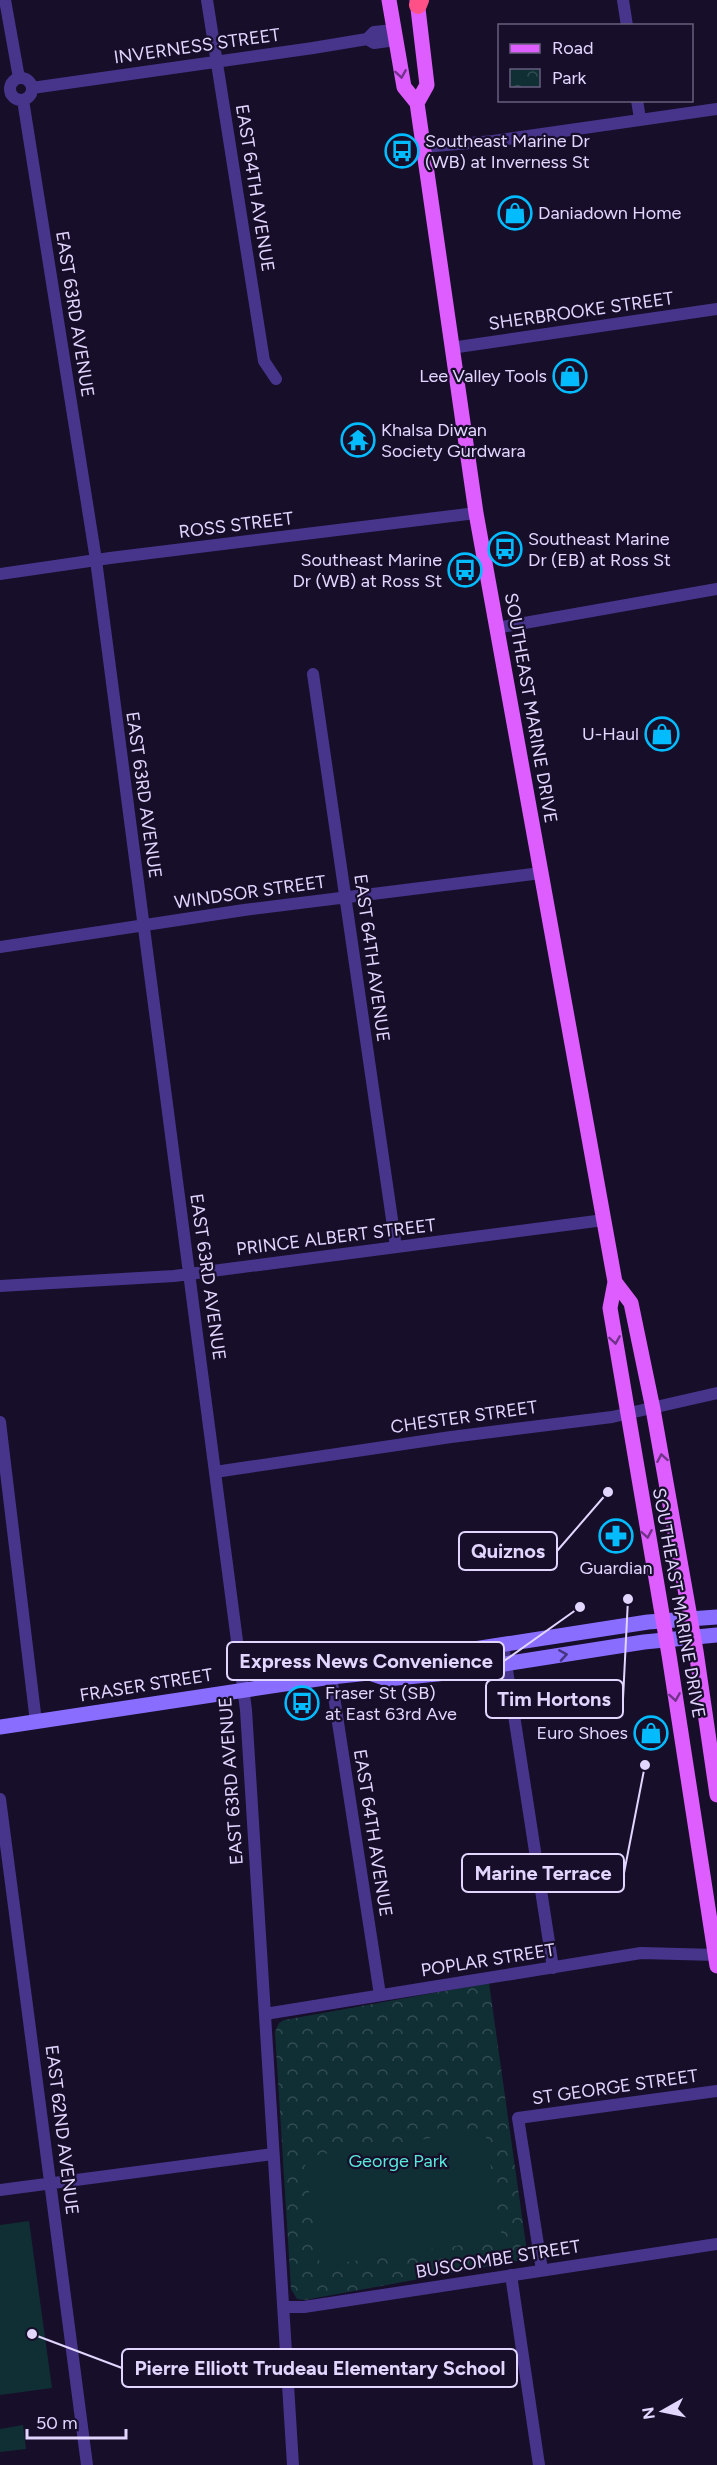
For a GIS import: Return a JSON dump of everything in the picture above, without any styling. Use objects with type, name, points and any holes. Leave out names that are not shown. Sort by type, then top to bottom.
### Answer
[{"type":"main road","name":"SOUTHEAST MARINE DRIVE","points":[[390,0],[404,87],[417,104],[476,513],[615,1282],[610,1308],[666,1640],[716,1959]]},
{"type":"main road","name":"SOUTHEAST MARINE DRIVE","points":[[417,104],[427,85],[419,2]]},
{"type":"main road","name":"SOUTHEAST MARINE DRIVE","points":[[615,1282],[631,1303],[653,1409],[690,1619],[717,1795]]},
{"type":"street","points":[[5,0],[19,78]]},
{"type":"street","name":"EAST 64TH AVENUE","points":[[207,0],[264,361],[276,379]]},
{"type":"street","points":[[623,0],[627,24]]},
{"type":"street","name":"INVERNESS STREET","points":[[32,88],[367,39],[374,32],[395,35]]},
{"type":"street","points":[[19,78],[27,79],[32,88],[29,97],[23,100],[5,92],[19,78]]},
{"type":"street","name":"EAST 63RD AVENUE","points":[[23,100],[96,560],[244,1690],[293,2465]]},
{"type":"street","points":[[638,102],[640,119]]},
{"type":"street","points":[[423,147],[493,141],[717,109]]},
{"type":"street","name":"SHERBROOKE STREET","points":[[451,348],[717,309]]},
{"type":"street","name":"ROSS STREET","points":[[0,574],[476,513]]},
{"type":"street","points":[[496,628],[717,589]]},
{"type":"street","name":"EAST 64TH AVENUE","points":[[313,674],[396,1247]]},
{"type":"street","name":"WINDSOR STREET","points":[[0,947],[143,925],[541,873]]},
{"type":"street","name":"PRINCE ALBERT STREET","points":[[0,1286],[189,1274],[604,1220]]},
{"type":"street","name":"CHESTER STREET","points":[[215,1472],[462,1435],[627,1414],[717,1393]]},
{"type":"street","points":[[0,1422],[36,1722]]},
{"type":"street","name":"FRASER STREET","points":[[369,1673],[384,1663],[662,1621],[717,1617]]},
{"type":"street","name":"FRASER STREET","points":[[0,1727],[331,1677],[369,1673],[387,1678],[447,1673],[666,1640],[717,1635]]},
{"type":"street","points":[[503,1644],[553,1968]]},
{"type":"street","name":"EAST 64TH AVENUE","points":[[331,1677],[380,1995]]},
{"type":"street","name":"EAST 62ND AVENUE","points":[[0,1799],[87,2465]]},
{"type":"street","name":"POPLAR STREET","points":[[265,2014],[641,1953],[716,1959]]},
{"type":"street","name":"ST GEORGE STREET","points":[[542,2270],[518,2118],[717,2091]]},
{"type":"street","points":[[0,2190],[273,2154]]},
{"type":"street","name":"BUSCOMBE STREET","points":[[284,2307],[304,2307],[717,2244]]},
{"type":"street","points":[[511,2275],[539,2465]]},
{"type":"green space","name":"George Park","points":[[489,1983],[528,2259],[305,2300],[297,2299],[291,2289],[275,2032],[279,2023],[284,2020]]},
{"type":"green space","points":[[485,2130],[502,2239],[320,2266],[304,2157]]},
{"type":"green space","points":[[29,2221],[52,2388],[0,2395],[0,2225]]},
{"type":"green space","points":[[23,2425],[26,2449],[0,2452],[0,2429]]},
{"type":"place","name":"Southeast Marine Dr (WB) at Inverness St","points":[[402,151]]},
{"type":"place","name":"Daniadown Home","points":[[515,213]]},
{"type":"place","name":"Lee Valley Tools","points":[[570,376]]},
{"type":"place","name":"Khalsa Diwan Society Gurdwara","points":[[358,440]]},
{"type":"place","name":"Southeast Marine Dr (EB) at Ross St","points":[[505,549]]},
{"type":"place","name":"Southeast Marine Dr (WB) at Ross St","points":[[465,570]]},
{"type":"place","name":"U-Haul","points":[[662,734]]},
{"type":"place","name":"Quiznos","points":[[608,1492]]},
{"type":"place","name":"Guardian","points":[[616,1536]]},
{"type":"place","name":"Tim Hortons","points":[[628,1599]]},
{"type":"place","name":"Express News Convenience","points":[[580,1607]]},
{"type":"place","name":"Fraser St (SB) at East 63rd Ave","points":[[302,1703]]},
{"type":"place","name":"Euro Shoes","points":[[651,1733]]},
{"type":"place","name":"Marine Terrace","points":[[645,1765]]},
{"type":"place","name":"Pierre Elliott Trudeau Elementary School","points":[[32,2334]]}]
